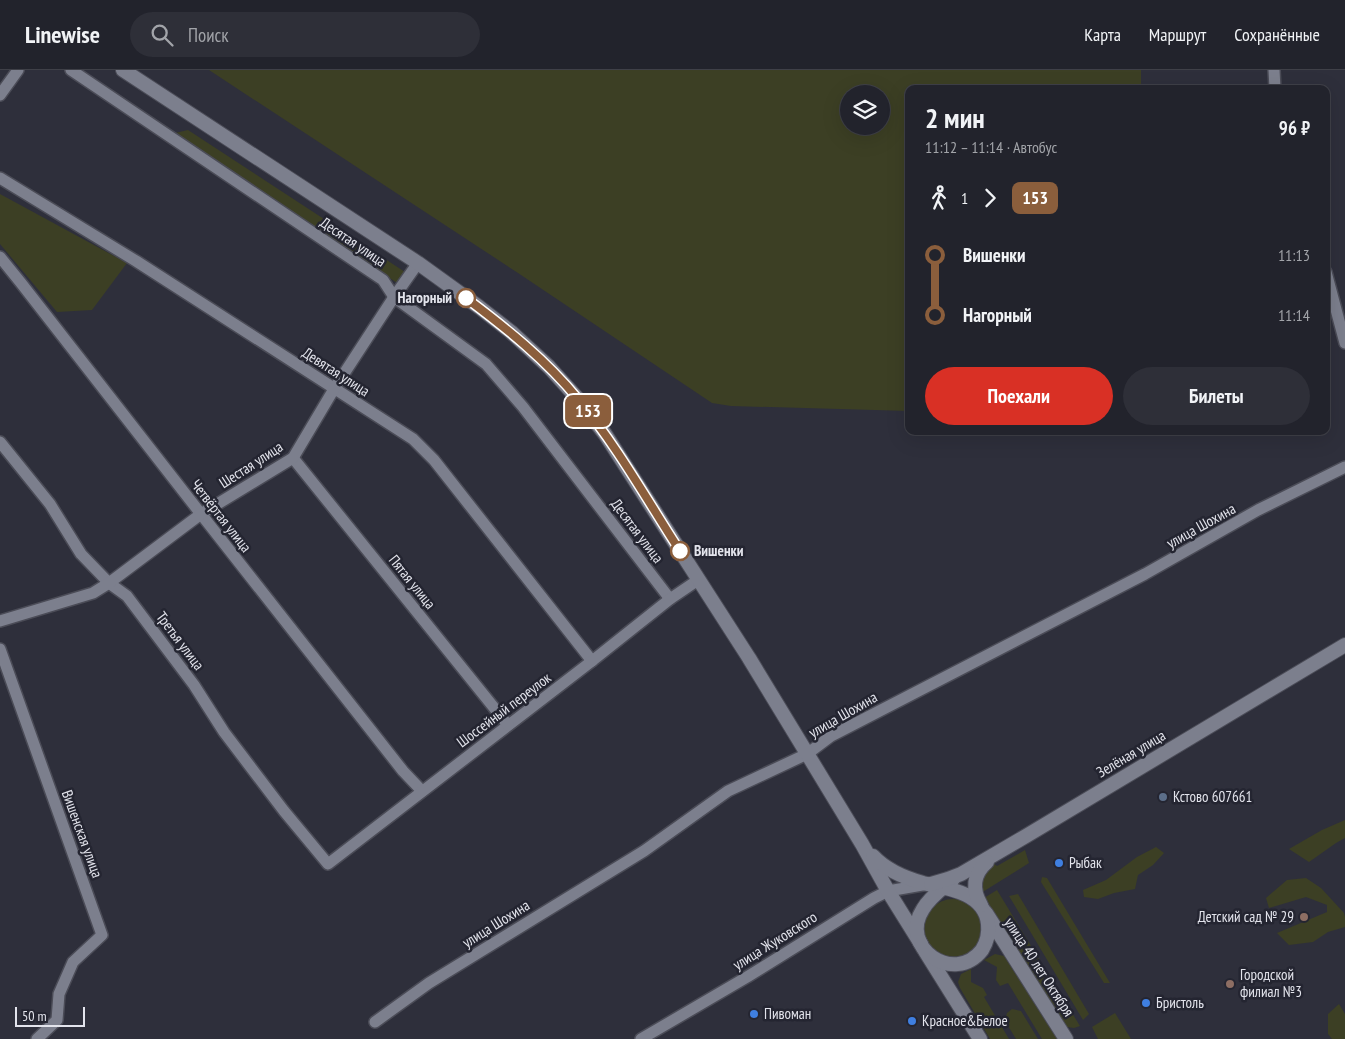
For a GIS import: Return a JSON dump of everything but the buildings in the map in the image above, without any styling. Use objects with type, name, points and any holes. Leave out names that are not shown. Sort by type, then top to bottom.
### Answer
[{"type":"main road","points":[[123,70],[418,263],[511,332],[550,368],[578,399],[605,434],[749,658],[862,844],[888,891],[980,1039]]},
{"type":"main road","name":"Зелёная улица","points":[[937,886],[999,852],[1344,649]]},
{"type":"main road","name":"улица 40 лет Октября","points":[[862,844],[878,862],[891,870],[914,880],[964,894],[974,899],[983,909],[1066,1039]]},
{"type":"main road","points":[[983,909],[975,893],[977,873],[999,852]]},
{"type":"main road","points":[[922,947],[918,936],[917,923],[922,910],[931,900],[937,886]]},
{"type":"main road","points":[[931,900],[949,892],[964,894]]},
{"type":"main road","name":"улица 40 лет Октября","points":[[922,947],[935,959],[948,964],[969,960],[980,952],[987,940],[988,919],[983,909]]},
{"type":"street","points":[[0,95],[18,70]]},
{"type":"street","name":"Десятая улица","points":[[71,70],[382,280],[394,297],[486,364],[523,407],[670,599]]},
{"type":"street","points":[[1274,70],[1275,85]]},
{"type":"street","name":"Девятая улица","points":[[0,178],[136,261],[413,439],[434,460],[592,661]]},
{"type":"street","name":"Четвёртая улица","points":[[0,257],[403,771],[422,791]]},
{"type":"street","name":"Шестая улица","points":[[0,621],[92,593],[109,583],[201,514],[293,458],[334,389],[418,263]]},
{"type":"street","points":[[1330,287],[1345,343]]},
{"type":"street","name":"Третья улица","points":[[0,442],[50,504],[81,554],[109,583],[127,596],[194,685],[224,732],[284,811],[328,864]]},
{"type":"street","name":"Пятая улица","points":[[293,458],[508,725]]},
{"type":"street","name":"улица Шохина","points":[[375,1022],[429,983],[644,851],[728,791],[807,754],[831,736],[1146,574],[1258,510],[1345,467]]},
{"type":"street","name":"Шоссейный переулок","points":[[328,864],[670,599],[698,580]]},
{"type":"street","name":"Вишенская улица","points":[[0,649],[102,934],[73,962],[59,994],[56,1020],[37,1039]]},
{"type":"street","name":"улица Жуковского","points":[[641,1039],[888,891],[937,886]]},
{"type":"green space","points":[[209,70],[1141,70],[1141,85],[905,85],[905,411],[731,406],[712,403]]},
{"type":"green space","points":[[188,130],[405,272],[397,283],[175,133]]},
{"type":"green space","points":[[0,194],[127,263],[92,310],[57,312],[0,244]]},
{"type":"green space","points":[[1345,820],[1345,838],[1309,862],[1289,849],[1322,830]]},
{"type":"green space","points":[[1156,847],[1164,853],[1153,865],[1138,875],[1135,889],[1114,893],[1098,899],[1084,897],[1083,890],[1106,880],[1137,857]]},
{"type":"green space","points":[[1025,850],[1029,863],[981,893],[982,880],[986,870],[994,864],[997,866]]},
{"type":"green space","points":[[1042,877],[1047,878],[1110,983],[1104,983],[1041,882]]},
{"type":"green space","points":[[1306,878],[1321,888],[1344,913],[1345,927],[1328,932],[1313,942],[1289,945],[1277,933],[1327,912],[1327,905],[1306,897],[1269,908],[1266,898],[1287,880]]},
{"type":"green space","points":[[997,890],[1080,1026],[1074,1028],[1067,1027],[984,898]]},
{"type":"green space","points":[[1018,894],[1089,1014],[1083,1020],[1009,896]]},
{"type":"green space","points":[[947,899],[959,899],[974,907],[982,922],[982,934],[974,949],[959,957],[947,957],[932,949],[924,934],[924,922],[932,907]]},
{"type":"green space","points":[[995,954],[1004,956],[1057,1039],[1042,1039],[1008,983],[1000,986],[996,980],[997,967],[984,960]]},
{"type":"green space","points":[[971,969],[971,982],[983,988],[987,995],[984,997],[1009,1039],[990,1039],[960,988],[958,982],[961,974]]},
{"type":"green space","points":[[1339,1004],[1345,1014],[1345,1039],[1332,1039],[1328,1034],[1328,1014]]},
{"type":"green space","points":[[1012,1009],[1021,1011],[1038,1039],[1016,1039],[1005,1021],[1007,1013]]},
{"type":"green space","points":[[1115,1013],[1131,1039],[1098,1039],[1092,1027]]},
{"type":"bus line","name":"153","points":[[466,298],[511,332],[550,368],[578,399],[605,434],[680,551]]},
{"type":"place","name":"Нагорный","points":[[466,298]]},
{"type":"place","name":"Вишенки","points":[[680,551]]},
{"type":"place","name":"Кстово 607661","points":[[1163,797]]},
{"type":"place","name":"Рыбак","points":[[1059,863]]},
{"type":"place","name":"Детский сад № 29","points":[[1304,917]]},
{"type":"place","name":"Городской филиал №3","points":[[1230,984]]},
{"type":"place","name":"Бристоль","points":[[1146,1003]]},
{"type":"place","name":"Пивоман","points":[[754,1014]]},
{"type":"place","name":"Красное&Белое","points":[[912,1021]]}]
